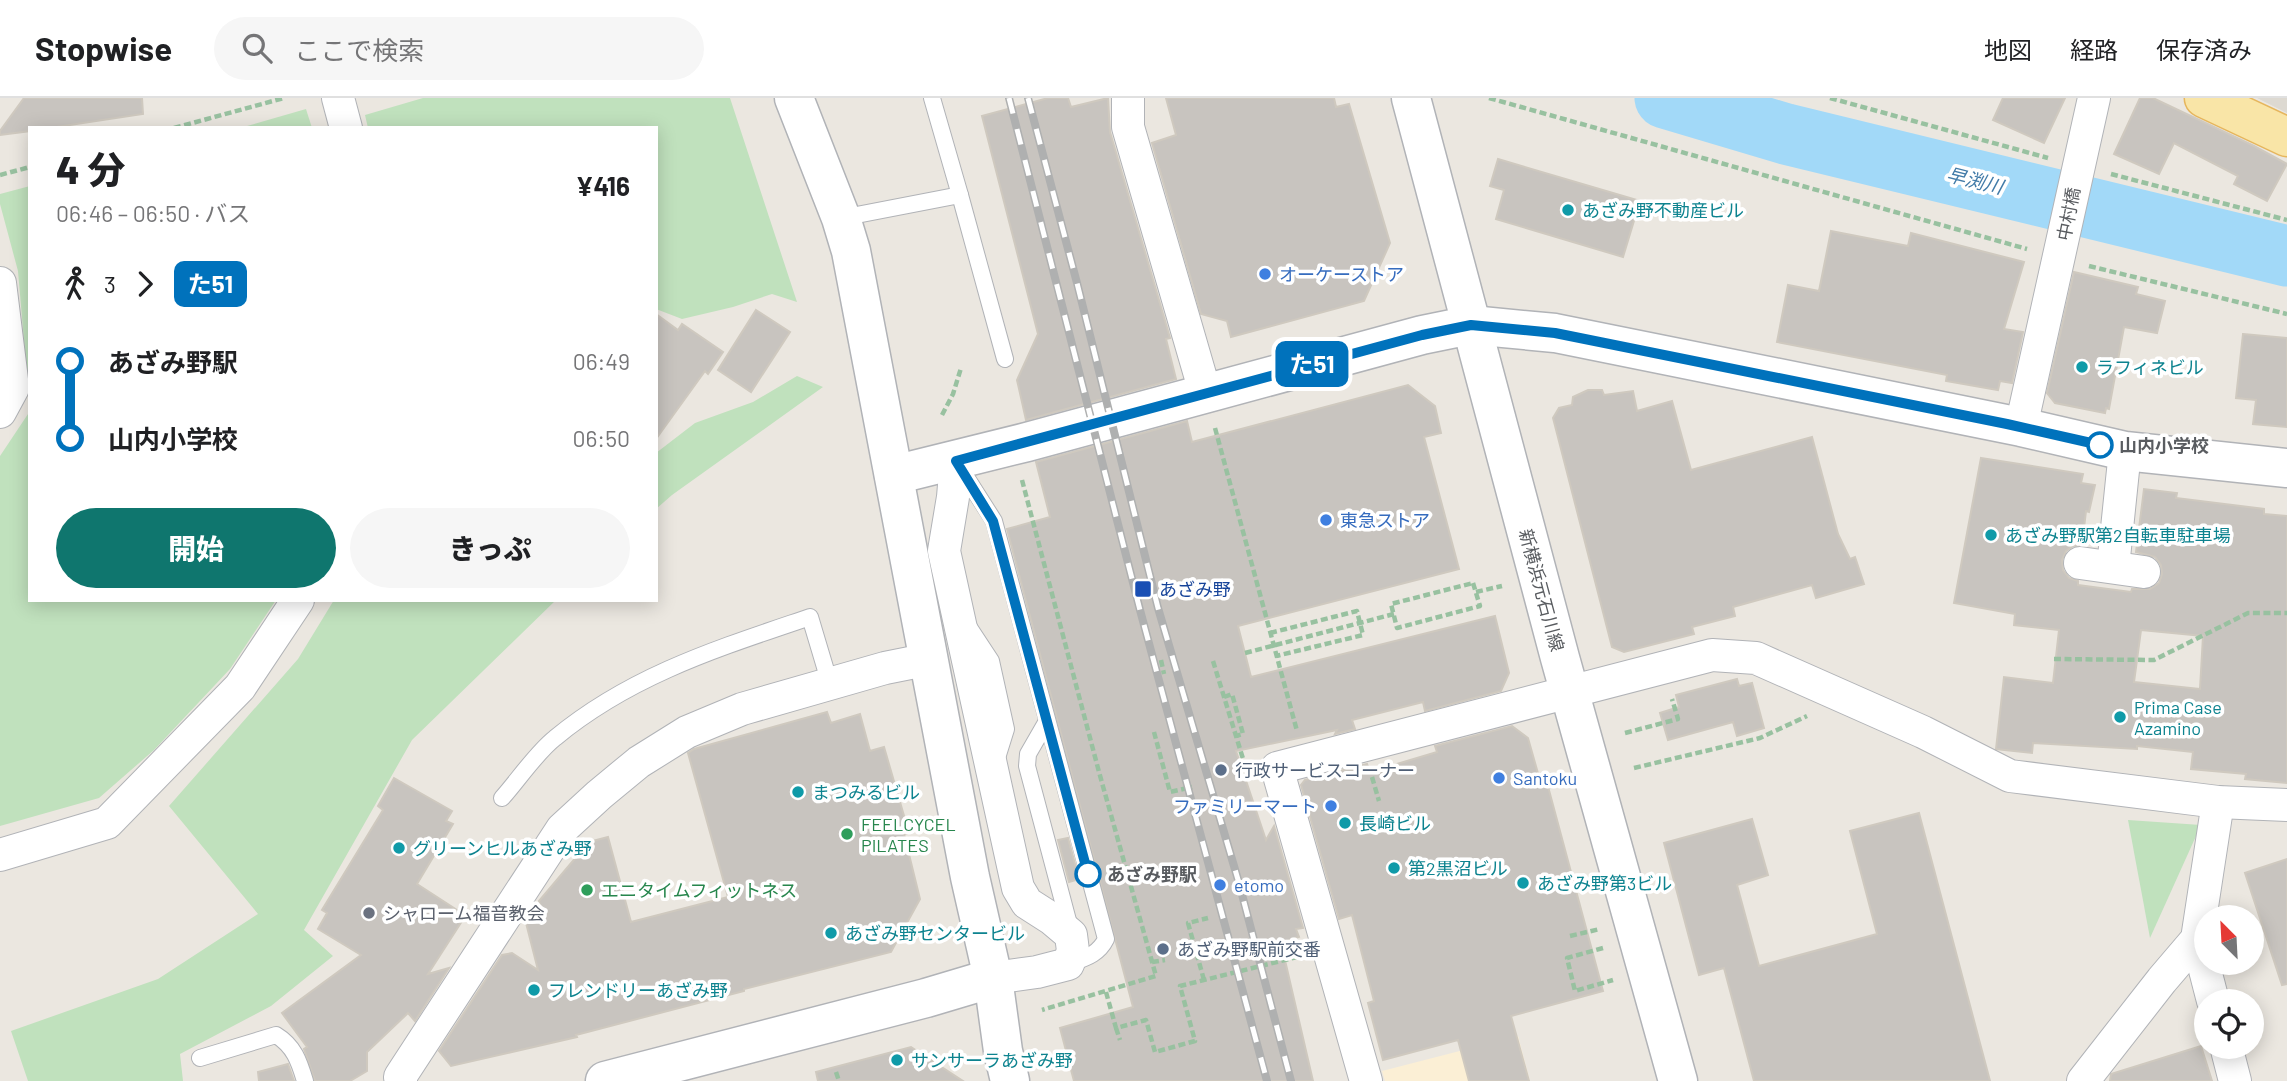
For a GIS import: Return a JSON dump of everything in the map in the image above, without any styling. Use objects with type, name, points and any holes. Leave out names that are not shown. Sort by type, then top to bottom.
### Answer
[{"type":"main road","points":[[2204,98],[2287,137]]},
{"type":"street","points":[[338,98],[345,126]]},
{"type":"street","points":[[794,98],[841,218],[863,308],[968,864],[993,978],[1010,1081]]},
{"type":"street","points":[[1128,98],[1128,127],[1210,407]]},
{"type":"street","name":"新横浜元石川線","points":[[1411,98],[1570,692],[1678,1081]]},
{"type":"street","name":"中村橋","points":[[2021,427],[2094,98]]},
{"type":"street","points":[[0,283],[13,388],[0,412]]},
{"type":"street","points":[[894,475],[1210,407],[1422,335],[1471,325],[1555,333],[2021,427],[2125,451],[2287,468]]},
{"type":"street","points":[[2113,567],[2125,451]]},
{"type":"street","points":[[606,1081],[993,978],[1037,972],[1070,950],[1052,919],[1027,903],[1018,888],[944,551],[956,461]]},
{"type":"street","points":[[2080,563],[2144,572]]},
{"type":"street","points":[[0,855],[107,822],[240,687],[297,602]]},
{"type":"street","points":[[1366,1081],[1276,768],[1712,655],[1756,657],[1923,732],[2010,776],[2218,802],[2287,805]]},
{"type":"street","points":[[401,1081],[400,1077],[562,829],[639,762],[687,732],[742,709],[885,668],[930,659]]},
{"type":"street","points":[[2202,905],[2218,802]]},
{"type":"street","points":[[2083,1081],[2194,943]]},
{"type":"street","points":[[2229,1059],[2235,1081]]},
{"type":"lane","points":[[932,98],[1005,359]]},
{"type":"lane","points":[[841,218],[960,195]]},
{"type":"lane","points":[[956,461],[993,521],[1106,939],[1101,950],[1092,955],[1070,950],[1027,766],[1028,754],[1047,721]]},
{"type":"lane","points":[[502,798],[554,739],[620,692],[689,659],[810,617],[830,684]]},
{"type":"lane","points":[[200,1058],[276,1035],[288,1042],[299,1061],[305,1081]]},
{"type":"path","points":[[181,126],[284,98]]},
{"type":"path","points":[[1489,98],[2060,255],[2287,314]]},
{"type":"path","points":[[0,175],[28,168]]},
{"type":"path","points":[[942,415],[953,394],[961,368]]},
{"type":"path","points":[[1210,407],[1299,739]]},
{"type":"path","points":[[1473,583],[1480,606],[1397,628],[1394,614],[1391,604],[1473,583]]},
{"type":"path","points":[[1476,592],[1502,586]]},
{"type":"path","points":[[1270,634],[1357,611],[1363,635],[1276,656]]},
{"type":"path","points":[[2054,659],[2154,660],[2248,613],[2287,613]]},
{"type":"path","points":[[1245,653],[1394,614]]},
{"type":"path","points":[[1161,660],[1164,674]]},
{"type":"path","points":[[1213,661],[1224,696],[1232,694],[1243,734],[1236,736],[1246,770]]},
{"type":"path","points":[[1625,733],[1678,719],[1669,691]]},
{"type":"path","points":[[1634,768],[1760,738],[1814,712]]},
{"type":"path","points":[[1154,732],[1170,792],[1192,787]]},
{"type":"path","points":[[1371,773],[1379,801]]},
{"type":"path","points":[[1203,980],[1188,923],[1208,918]]},
{"type":"path","points":[[1570,936],[1611,926]]},
{"type":"path","points":[[1600,984],[1575,991],[1567,958],[1607,946]]},
{"type":"path","points":[[1116,1028],[1146,1020],[1155,1052],[1195,1041],[1180,986],[1300,956]]},
{"type":"path","points":[[1152,962],[1165,960]]},
{"type":"path","points":[[1106,992],[1120,1040]]},
{"type":"path","points":[[836,1072],[839,1081]]},
{"type":"shaded area","points":[[2257,98],[2287,98],[2287,113]]},
{"type":"shaded area","points":[[1518,1036],[1530,1081],[1385,1081],[1382,1071]]},
{"type":"green space","points":[[423,98],[730,98],[797,302],[772,294],[682,319],[658,310],[658,126],[368,126],[365,115]]},
{"type":"green space","points":[[306,109],[311,126],[247,126]]},
{"type":"green space","points":[[28,187],[28,388],[18,271],[0,204],[0,194]]},
{"type":"green space","points":[[797,376],[823,387],[658,507],[658,451],[695,423],[753,402]]},
{"type":"green space","points":[[28,414],[28,602],[275,602],[230,669],[154,750],[99,798],[0,826],[0,456]]},
{"type":"green space","points":[[333,602],[554,602],[412,740],[304,930],[333,956],[271,1006],[180,1054],[183,1081],[28,1081],[11,1031],[158,979],[258,914],[169,806],[298,659]]},
{"type":"green space","points":[[2128,820],[2201,825],[2150,938]]},
{"type":"building","points":[[24,98],[142,98],[143,114],[63,126],[28,126],[28,131],[0,135],[0,131]]},
{"type":"building","points":[[1048,98],[1068,98],[1071,107],[1108,98],[1110,132],[1170,338],[1166,339],[1176,379],[1026,420],[1017,380],[1038,334],[982,116]]},
{"type":"building","points":[[1166,98],[1334,98],[1336,107],[1349,104],[1390,243],[1364,301],[1231,337],[1227,321],[1201,314],[1152,143],[1176,135]]},
{"type":"building","points":[[2003,98],[2065,98],[2044,143],[1993,120]]},
{"type":"building","points":[[2140,98],[2153,98],[2287,164],[2267,201],[2234,184],[2238,176],[2174,143],[2159,174],[2114,154]]},
{"type":"building","name":"あざみ野不動産ビル","points":[[1498,159],[1640,201],[1623,257],[1496,219],[1504,190],[1490,186]]},
{"type":"building","points":[[1831,231],[1908,246],[1911,233],[2024,262],[2004,329],[2023,332],[2012,383],[2000,381],[1998,390],[1946,381],[1947,375],[1777,342],[1788,285],[1819,291]]},
{"type":"building","points":[[2074,272],[2138,287],[2136,294],[2165,301],[2157,333],[2124,327],[2109,409],[2106,408],[2105,413],[2055,403],[2047,393]]},
{"type":"building","points":[[756,310],[790,332],[751,392],[718,370]]},
{"type":"building","points":[[658,315],[678,330],[682,324],[723,352],[708,374],[705,371],[658,436]]},
{"type":"building","points":[[2243,334],[2287,338],[2287,427],[2253,424],[2256,400],[2236,398]]},
{"type":"building","points":[[1408,385],[1435,406],[1441,433],[1424,437],[1459,569],[1238,626],[1251,677],[1495,616],[1509,673],[1501,691],[1425,711],[1423,702],[1352,720],[1355,729],[1335,734],[1337,730],[1236,751],[1266,840],[1274,826],[1303,928],[1296,929],[1299,937],[1281,943],[1313,1081],[1074,1081],[1060,1028],[1133,1007],[1007,529],[1050,517],[1036,462],[1187,421],[1192,442]]},
{"type":"building","points":[[1588,390],[1602,390],[1604,395],[1633,391],[1637,411],[1672,401],[1691,470],[1812,437],[1838,534],[1850,559],[1855,557],[1864,584],[1816,598],[1812,585],[1733,607],[1735,616],[1692,627],[1694,634],[1624,652],[1612,647],[1553,418],[1559,408],[1572,405],[1573,397]]},
{"type":"building","points":[[1981,458],[2083,474],[2081,483],[2095,485],[2089,512],[2086,511],[2082,545],[2073,546],[2066,551],[2062,560],[2063,570],[2069,578],[2078,581],[2078,585],[2131,592],[2132,589],[2150,589],[2159,583],[2161,565],[2155,557],[2136,552],[2144,489],[2177,493],[2176,498],[2264,509],[2264,514],[2287,516],[2287,783],[2245,779],[2246,774],[2191,769],[2193,752],[2137,746],[2137,749],[2033,743],[2032,753],[1996,749],[2004,677],[2053,683],[2059,630],[2014,625],[2015,614],[1954,603]],"holes":[[[2141,630],[2203,636],[2200,689],[2134,682]]]},
{"type":"building","points":[[1737,679],[1739,686],[1752,683],[1764,728],[1737,736],[1733,722],[1668,740],[1660,713],[1679,707],[1676,695]]},
{"type":"building","points":[[827,712],[831,723],[860,714],[870,751],[884,747],[909,833],[904,834],[920,899],[891,952],[744,989],[576,1035],[577,1037],[451,1066],[439,1051],[502,955],[512,953],[538,970],[525,919],[543,914],[539,901],[589,842],[608,837],[631,922],[728,897],[688,753],[694,749]]},
{"type":"building","points":[[1512,726],[1528,738],[1539,777],[1546,779],[1603,991],[1511,1016],[1529,1081],[1469,1081],[1458,1040],[1383,1060],[1368,1003],[1374,1001],[1352,915],[1339,919],[1301,785],[1305,780],[1367,764],[1370,772],[1437,752],[1435,746]]},
{"type":"building","points":[[394,778],[452,811],[446,821],[453,824],[417,884],[460,912],[456,917],[462,921],[428,974],[449,968],[415,1021],[408,1013],[367,1052],[367,1071],[350,1081],[315,1081],[304,1049],[307,1047],[282,1013],[361,955],[318,929],[327,913],[322,910],[383,810],[378,806]]},
{"type":"building","points":[[1919,813],[1990,1081],[1754,1081],[1724,968],[1699,975],[1664,843],[1752,819],[1768,875],[1737,885],[1759,966],[1877,934],[1850,831]]},
{"type":"building","points":[[1068,838],[1079,879],[1069,882],[1058,840]]},
{"type":"building","points":[[2287,859],[2287,984],[2282,985],[2264,931],[2264,905],[2256,905],[2245,873]]},
{"type":"building","name":"サンサーラあざみ野","points":[[911,1047],[963,1081],[818,1081],[816,1072]]},
{"type":"building","points":[[2194,1048],[2194,1059],[2205,1059],[2212,1081],[2110,1081],[2111,1074]]},
{"type":"building","points":[[288,1064],[294,1081],[259,1081],[258,1072]]},
{"type":"waterway","name":"早渕川","points":[[1665,98],[1786,134],[2287,256]]},
{"type":"railway","points":[[1009,98],[1140,610],[1267,1081]]},
{"type":"railway","points":[[1028,98],[1158,608],[1239,883],[1291,1081]]},
{"type":"bus line","name":"た51","points":[[1088,874],[993,521],[956,461],[1205,392],[1422,335],[1471,325],[1555,333],[2100,445]]},
{"type":"place","name":"あざみ野不動産ビル","points":[[1568,210]]},
{"type":"place","name":"オーケーストア","points":[[1265,274]]},
{"type":"place","name":"ラフィネビル","points":[[2082,367]]},
{"type":"place","name":"山内小学校","points":[[2100,445]]},
{"type":"place","name":"東急ストア","points":[[1326,520]]},
{"type":"place","name":"あざみ野駅第2自転車駐車場","points":[[1991,535]]},
{"type":"place","name":"あざみ野","points":[[1143,589]]},
{"type":"place","name":"Prima Case Azamino","points":[[2120,717]]},
{"type":"place","name":"行政サービスコーナー","points":[[1221,770]]},
{"type":"place","name":"Santoku","points":[[1499,778]]},
{"type":"place","name":"まつみるビル","points":[[798,792]]},
{"type":"place","name":"ファミリーマート","points":[[1331,806]]},
{"type":"place","name":"長崎ビル","points":[[1345,823]]},
{"type":"place","name":"FEELCYCEL PILATES","points":[[847,834]]},
{"type":"place","name":"グリーンヒルあざみ野","points":[[399,848]]},
{"type":"place","name":"第2黒沼ビル","points":[[1394,868]]},
{"type":"place","name":"あざみ野駅","points":[[1088,874]]},
{"type":"place","name":"あざみ野第3ビル","points":[[1523,883]]},
{"type":"place","name":"etomo","points":[[1220,885]]},
{"type":"place","name":"エニタイムフィットネス","points":[[587,890]]},
{"type":"place","name":"シャローム福音教会","points":[[369,913]]},
{"type":"place","name":"あざみ野センタービル","points":[[831,933]]},
{"type":"place","name":"あざみ野駅前交番","points":[[1163,949]]},
{"type":"place","name":"フレンドリーあざみ野","points":[[534,990]]},
{"type":"place","name":"サンサーラあざみ野","points":[[897,1060]]}]
